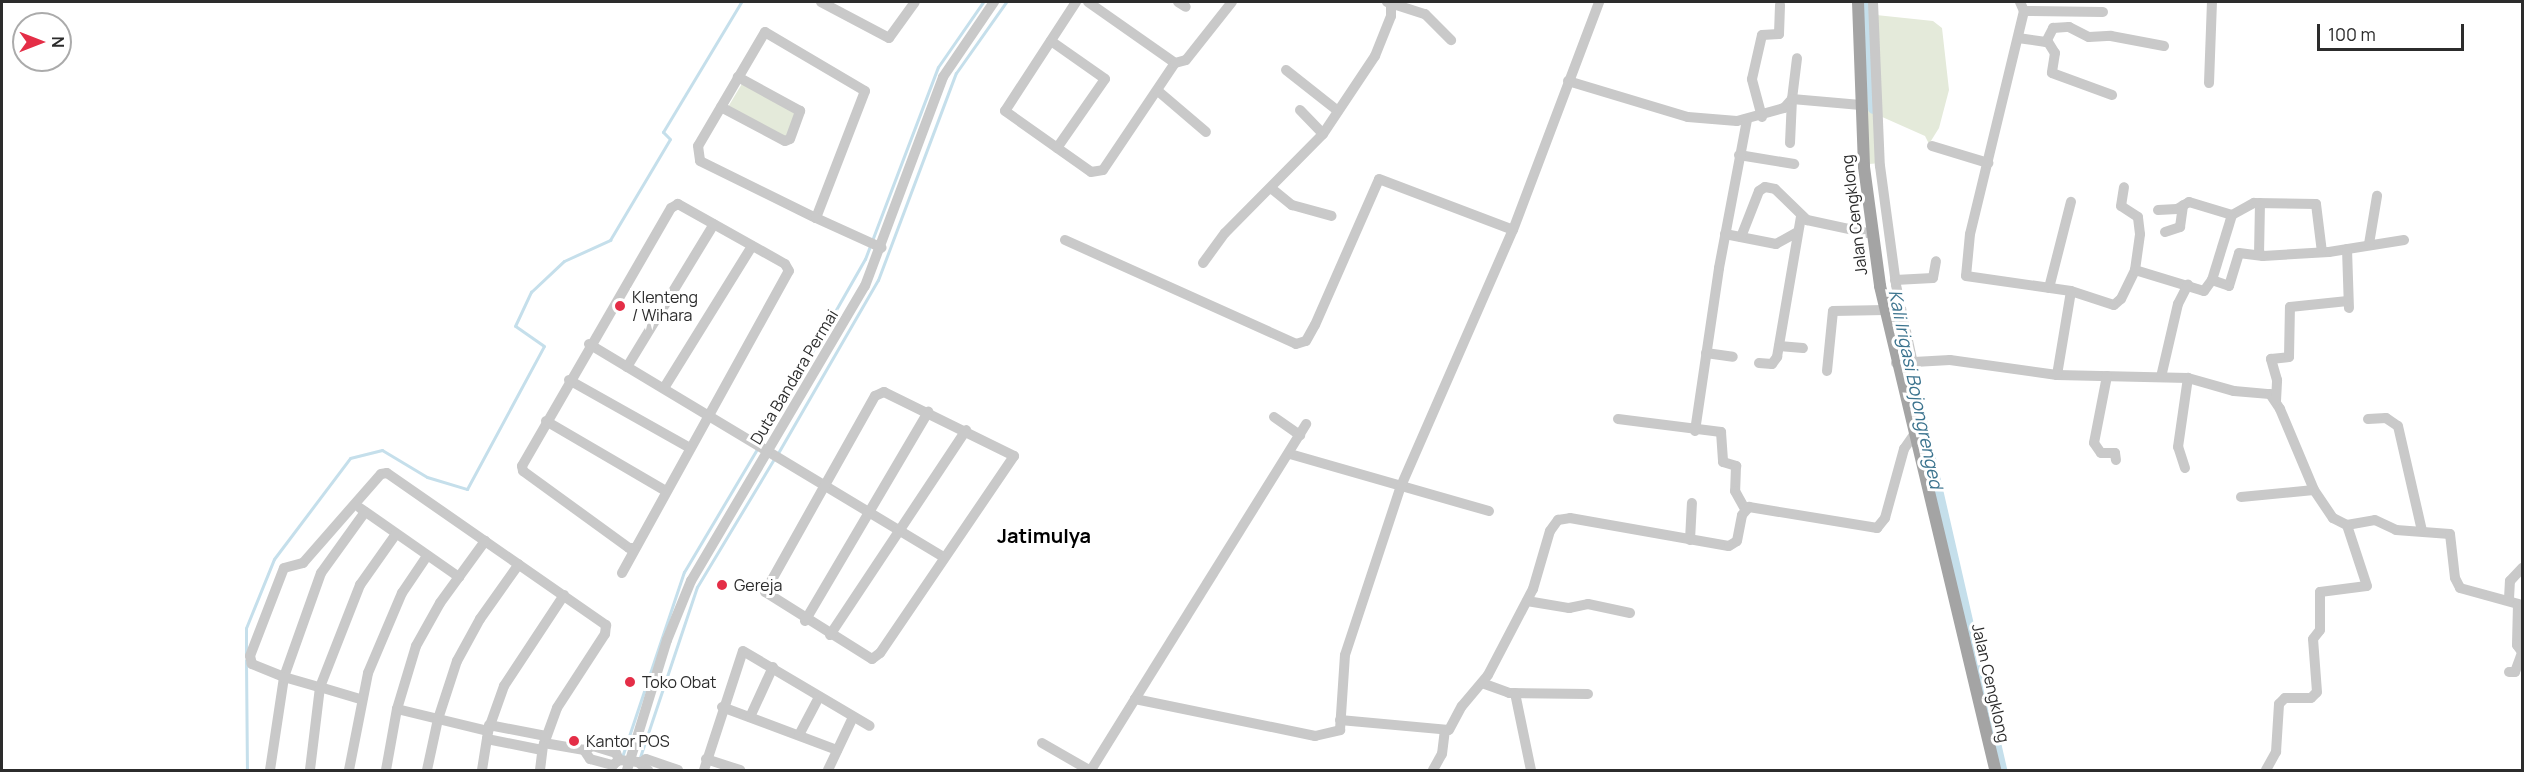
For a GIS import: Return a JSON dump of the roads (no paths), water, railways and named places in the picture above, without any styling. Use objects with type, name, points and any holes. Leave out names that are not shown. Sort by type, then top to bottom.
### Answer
[{"type":"main road","name":"Jalan Cengklong","points":[[1858,2],[1861,105],[1878,214],[1872,234],[1885,310],[1904,361],[1913,436],[1995,771]]},
{"type":"street","points":[[821,2],[888,38],[915,2]]},
{"type":"street","name":"Duta Bandara Permai","points":[[631,763],[680,604],[865,286],[943,77],[994,2]]},
{"type":"street","points":[[1076,2],[1005,107],[1008,114],[1091,172],[1103,170],[1175,63],[1186,60],[1232,2]]},
{"type":"street","points":[[1088,2],[1175,63]]},
{"type":"street","points":[[1135,699],[1315,736],[1340,730],[1345,655],[1401,486],[1513,230],[1599,2]]},
{"type":"street","points":[[1872,166],[1874,2]]},
{"type":"street","points":[[2209,83],[2212,2]]},
{"type":"street","points":[[1203,263],[1225,233],[1272,189],[1323,134],[1375,56],[1390,3],[1425,14],[1451,40]]},
{"type":"street","points":[[1762,117],[1752,79],[1762,35],[1779,34],[1780,5]]},
{"type":"street","points":[[2103,12],[2022,6],[2018,38],[1970,234],[1966,276],[2071,291],[2114,305],[2134,270],[2140,221],[2121,206],[2124,187]]},
{"type":"street","points":[[2046,42],[2053,28],[2069,27],[2089,37],[2111,36],[2164,46]]},
{"type":"street","points":[[816,218],[865,91],[770,32],[760,35],[698,147],[700,161],[816,218],[879,246]]},
{"type":"street","points":[[2018,38],[2046,42],[2055,53],[2052,73],[2112,95]]},
{"type":"street","points":[[1051,41],[1105,79],[1057,148]]},
{"type":"street","points":[[1790,143],[1797,58]]},
{"type":"street","points":[[1286,70],[1338,111]]},
{"type":"street","points":[[721,107],[785,141],[790,139],[800,111],[738,77]]},
{"type":"street","points":[[1568,81],[1688,117],[1714,121],[1762,117],[1784,108],[1792,99]]},
{"type":"street","points":[[1158,91],[1206,132]]},
{"type":"street","points":[[1792,99],[1861,105]]},
{"type":"street","points":[[1300,110],[1323,134]]},
{"type":"street","points":[[1695,431],[1725,234],[1747,120]]},
{"type":"street","points":[[1932,146],[1988,163]]},
{"type":"street","points":[[1739,155],[1794,164]]},
{"type":"street","points":[[1065,240],[1296,344],[1306,341],[1315,325],[1379,179],[1513,230]]},
{"type":"street","points":[[1741,237],[1759,190],[1765,188],[1775,189],[1801,216],[1838,229],[1872,234]]},
{"type":"street","points":[[1272,189],[1292,205],[1332,216]]},
{"type":"street","points":[[2369,244],[2377,196]]},
{"type":"street","points":[[2049,288],[2071,202]]},
{"type":"street","points":[[2158,210],[2177,209],[2189,202],[2232,215]]},
{"type":"street","points":[[2134,270],[2164,281],[2188,284],[2207,290],[2232,215],[2242,207],[2260,202],[2316,204],[2322,252]]},
{"type":"street","points":[[2260,202],[2258,241],[2259,253],[2263,256]]},
{"type":"street","points":[[622,573],[666,490],[789,273],[787,266],[680,205],[672,206],[569,380],[523,463],[523,471],[629,548],[634,548]]},
{"type":"street","points":[[2165,232],[2180,227],[2182,205]]},
{"type":"street","points":[[1878,214],[1895,283],[1904,361],[1960,361],[2057,375],[2188,378],[2234,391],[2270,394],[2276,401],[2314,490],[2333,518],[2347,525],[2376,520],[2396,530],[2450,534],[2455,578],[2463,591],[2508,599],[2518,604],[2517,645],[2523,652],[2516,672],[2509,672]]},
{"type":"street","points":[[1759,363],[1772,364],[1779,346],[1801,216]]},
{"type":"street","points":[[627,367],[714,224]]},
{"type":"street","points":[[1725,234],[1779,244],[1791,232],[1798,232]]},
{"type":"street","points":[[2212,280],[2229,286],[2239,253],[2263,256],[2322,252],[2404,240]]},
{"type":"street","points":[[664,388],[752,246]]},
{"type":"street","points":[[2276,401],[2277,380],[2271,359],[2289,357],[2290,307],[2349,304],[2347,249]]},
{"type":"street","points":[[1881,286],[1931,279],[1936,275],[1936,261]]},
{"type":"street","points":[[2161,377],[2178,304],[2188,284]]},
{"type":"street","points":[[2057,375],[2071,291]]},
{"type":"street","points":[[1827,371],[1833,311],[1885,310]]},
{"type":"street","points":[[590,344],[943,557]]},
{"type":"street","points":[[1779,346],[1803,348]]},
{"type":"street","points":[[1706,352],[1733,357]]},
{"type":"street","points":[[2108,376],[2094,443],[2101,453],[2115,454],[2116,460]]},
{"type":"street","points":[[2185,468],[2178,447],[2188,378]]},
{"type":"street","points":[[569,380],[690,448]]},
{"type":"street","points":[[878,393],[889,393],[966,430],[1012,453],[1014,460],[943,557],[876,658],[869,658],[806,621],[765,592],[878,393]]},
{"type":"street","points":[[806,621],[927,412]]},
{"type":"street","points":[[1274,417],[1300,435]]},
{"type":"street","points":[[2368,419],[2385,418],[2398,426],[2422,531]]},
{"type":"street","points":[[1433,771],[1443,750],[1445,731],[1482,682],[1527,601],[1550,531],[1564,518],[1690,540],[1735,545],[1745,509],[1735,491],[1736,466],[1723,462],[1724,436],[1716,431],[1695,431],[1618,419]]},
{"type":"street","points":[[546,421],[666,490]]},
{"type":"street","points":[[1042,743],[1090,771],[1290,454],[1306,424]]},
{"type":"street","points":[[830,635],[966,430]]},
{"type":"street","points":[[1745,509],[1754,507],[1877,528],[1885,518],[1904,449],[1913,436]]},
{"type":"street","points":[[1290,454],[1489,511]]},
{"type":"street","points":[[360,699],[252,664],[250,656],[284,568],[303,563],[381,474],[387,473],[602,621],[607,631],[557,708],[544,743],[540,771]]},
{"type":"street","points":[[2241,497],[2314,490]]},
{"type":"street","points":[[1690,540],[1692,503]]},
{"type":"street","points":[[355,504],[459,577]]},
{"type":"street","points":[[270,771],[284,676],[321,573],[365,512]]},
{"type":"street","points":[[2266,771],[2276,752],[2279,704],[2285,698],[2311,698],[2317,692],[2313,639],[2320,630],[2320,592],[2367,586],[2347,525]]},
{"type":"street","points":[[310,771],[320,687],[360,585],[396,534]]},
{"type":"street","points":[[386,771],[397,709],[426,626],[485,541]]},
{"type":"street","points":[[349,771],[360,699],[386,626],[428,556]]},
{"type":"street","points":[[303,563],[321,573]]},
{"type":"street","points":[[428,771],[438,719],[467,641],[519,564]]},
{"type":"street","points":[[2508,599],[2510,581],[2523,567]]},
{"type":"street","points":[[482,771],[488,732],[518,661],[564,595]]},
{"type":"street","points":[[1527,601],[1569,608],[1588,604],[1630,613]]},
{"type":"street","points":[[704,771],[722,707],[742,651],[870,726]]},
{"type":"street","points":[[750,717],[773,668]]},
{"type":"street","points":[[1482,682],[1501,692],[1588,694]]},
{"type":"street","points":[[1515,693],[1531,771]]},
{"type":"street","points":[[799,735],[819,697]]},
{"type":"street","points":[[722,707],[837,750]]},
{"type":"street","points":[[397,709],[488,732],[544,743],[584,750],[593,746],[616,753],[631,763],[646,759],[661,762],[662,769],[678,771]]},
{"type":"street","points":[[828,771],[853,717]]},
{"type":"street","points":[[1340,720],[1445,731]]},
{"type":"street","points":[[706,759],[740,771]]},
{"type":"waterway","points":[[246,654],[246,628],[274,559],[350,458],[382,450],[427,477],[467,489],[544,346],[515,326],[531,292],[564,261],[610,240],[670,139],[663,132],[741,2]]},
{"type":"waterway","points":[[760,443],[865,259],[938,67],[983,2]]},
{"type":"waterway","points":[[778,453],[878,280],[956,73],[1006,2]]},
{"type":"waterway","name":"Kali Irigasi Bojongrenged","points":[[1867,2],[1873,109]]},
{"type":"waterway","name":"Kali Irigasi Bojongrenged","points":[[1898,315],[2002,770]]},
{"type":"waterway","points":[[622,757],[684,572],[757,449]]},
{"type":"waterway","points":[[639,760],[697,587],[774,459]]},
{"type":"waterway","points":[[246,660],[247,770]]},
{"type":"place","name":"Klenteng / Wihara","points":[[620,306]]},
{"type":"place","name":"Gereja","points":[[722,585]]},
{"type":"place","name":"Toko Obat","points":[[630,682]]},
{"type":"place","name":"Kantor POS","points":[[574,741]]},
{"type":"district","name":"Jatimulya","points":[[1044,535]]}]
